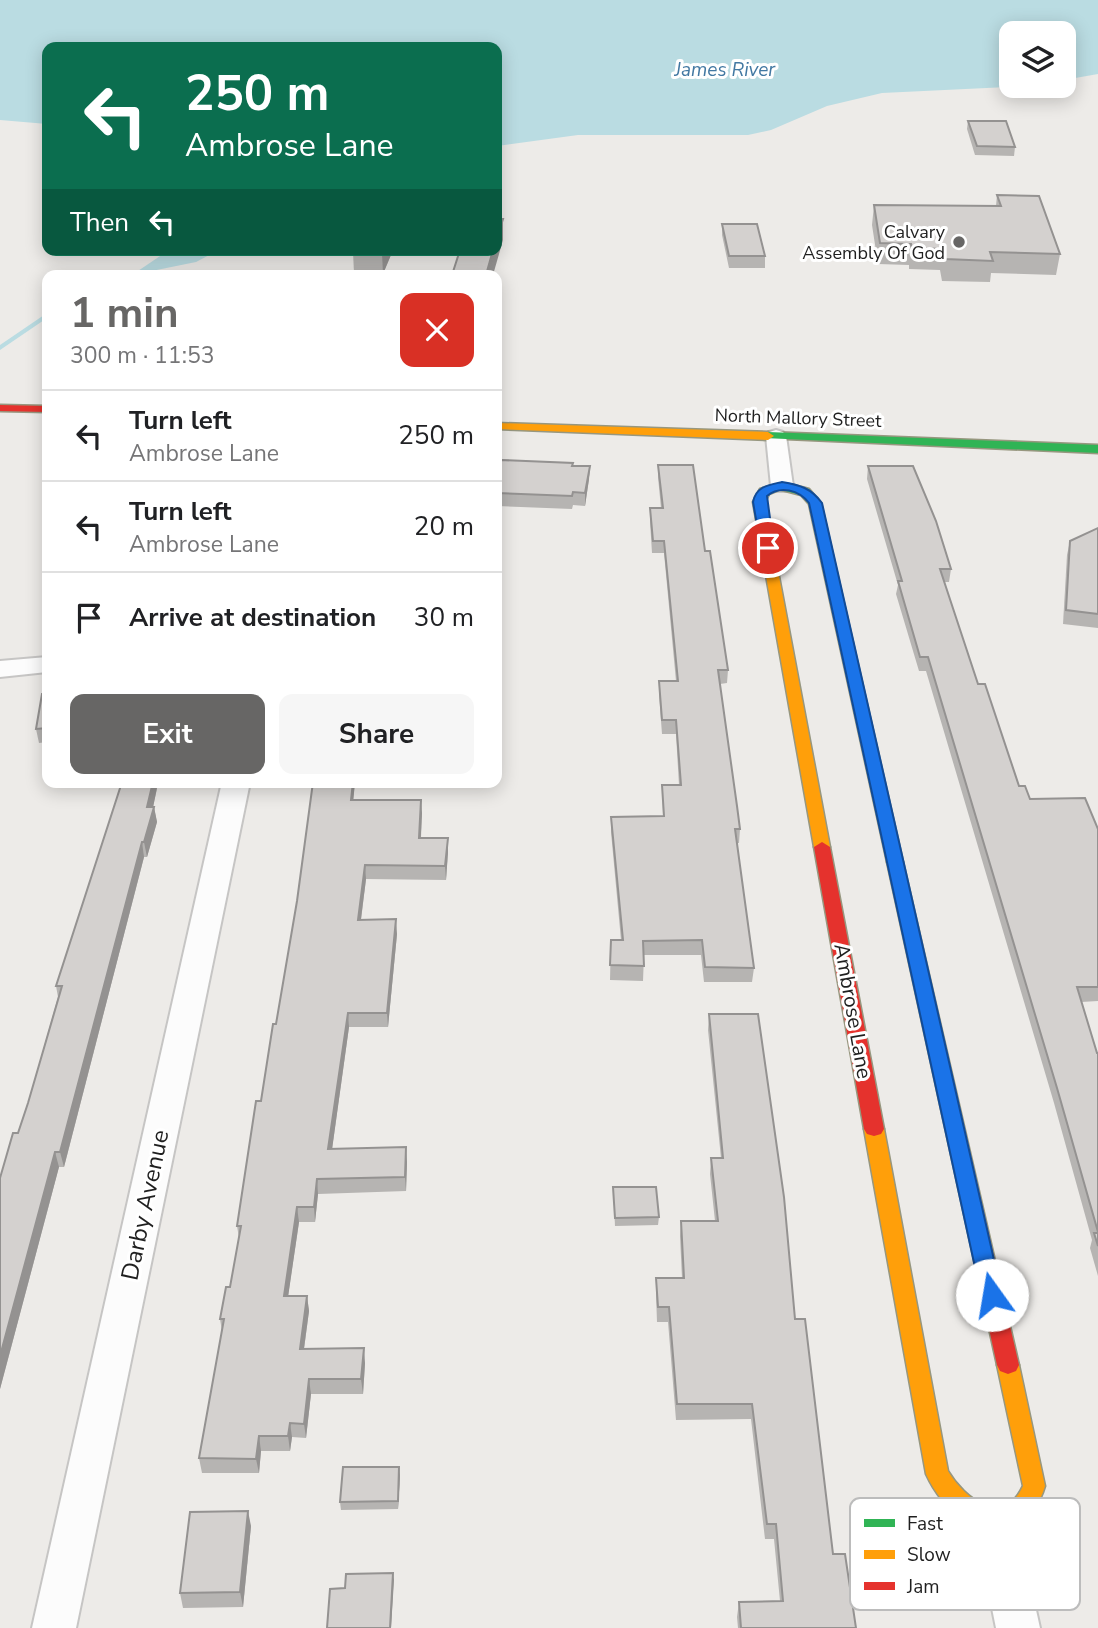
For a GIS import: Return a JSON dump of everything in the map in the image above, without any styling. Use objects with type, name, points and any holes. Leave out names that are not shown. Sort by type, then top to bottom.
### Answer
[{"type":"street","points":[[0,408],[42,410]]},
{"type":"street","points":[[0,423],[42,425]]},
{"type":"street","name":"North Mallory Street","points":[[502,426],[773,447],[1098,464]]},
{"type":"street","points":[[773,447],[782,486],[805,492],[815,503],[1034,1481],[1030,1498]]},
{"type":"street","name":"North Mallory Street","points":[[773,447],[1098,449]]},
{"type":"street","name":"Ambrose Lane","points":[[782,486],[764,492],[759,502],[937,1474],[952,1498]]},
{"type":"street","points":[[0,669],[42,665]]},
{"type":"street","name":"Darby Avenue","points":[[54,1628],[235,788]]},
{"type":"street","points":[[1014,1610],[1018,1628]]},
{"type":"water","name":"James River","points":[[0,0],[1098,0],[1098,74],[1076,78],[1076,21],[999,21],[999,87],[882,93],[827,106],[771,130],[748,135],[578,135],[502,145],[502,42],[42,42],[42,124],[0,120]]},
{"type":"water","points":[[160,256],[208,256],[196,262],[157,270],[139,270]]},
{"type":"building","points":[[968,121],[1006,121],[1015,147],[977,146]]},
{"type":"building","points":[[997,195],[1039,196],[1060,254],[990,252],[993,261],[945,259],[943,249],[880,243],[874,205],[1001,206]]},
{"type":"building","points":[[722,224],[757,224],[765,256],[729,256]]},
{"type":"building","points":[[458,256],[491,256],[487,270],[454,270]]},
{"type":"building","points":[[502,460],[590,466],[585,493],[573,492],[572,496],[502,493]]},
{"type":"building","points":[[658,465],[693,465],[705,551],[710,551],[728,670],[718,670],[740,829],[735,829],[754,968],[705,967],[702,940],[643,941],[644,966],[610,965],[611,940],[623,940],[611,817],[664,816],[662,785],[681,785],[676,720],[662,720],[659,681],[678,681],[664,541],[653,541],[650,508],[663,508]]},
{"type":"building","points":[[868,466],[913,466],[936,521],[951,569],[940,569],[978,684],[985,684],[1019,786],[1025,786],[1030,799],[1085,798],[1098,829],[1098,987],[1077,987],[1098,1053],[1098,1232],[928,657],[920,657],[898,581],[902,581]]},
{"type":"building","points":[[1098,528],[1098,614],[1066,610],[1070,541]]},
{"type":"building","points":[[42,694],[42,728],[36,729]]},
{"type":"building","points":[[120,788],[152,788],[147,807],[154,807],[142,842],[60,1152],[55,1152],[0,1356],[0,1178],[13,1133],[18,1133],[28,1103],[62,986],[56,986]]},
{"type":"building","points":[[312,788],[352,788],[351,800],[421,800],[419,838],[448,838],[445,866],[365,865],[358,920],[396,919],[387,1013],[348,1013],[328,1149],[406,1147],[405,1177],[317,1179],[314,1207],[297,1207],[284,1296],[307,1296],[300,1349],[364,1348],[361,1379],[309,1379],[304,1424],[290,1423],[288,1436],[259,1436],[256,1459],[199,1458],[224,1319],[220,1319],[226,1287],[230,1287],[241,1226],[237,1226],[256,1101],[261,1101],[297,901]]},
{"type":"building","points":[[709,1014],[758,1014],[784,1197],[795,1319],[805,1319],[833,1554],[845,1554],[850,1610],[853,1610],[856,1628],[741,1628],[739,1602],[783,1601],[776,1524],[767,1524],[752,1404],[677,1404],[669,1307],[658,1307],[656,1278],[684,1278],[681,1221],[718,1221],[711,1158],[723,1158]]},
{"type":"building","points":[[613,1187],[656,1187],[659,1217],[615,1218]]},
{"type":"building","points":[[343,1467],[399,1467],[398,1501],[340,1502]]},
{"type":"building","points":[[248,1511],[240,1592],[180,1593],[190,1512]]},
{"type":"building","points":[[393,1573],[390,1628],[327,1628],[330,1589],[345,1588],[346,1574]]},
{"type":"waterway","points":[[0,348],[42,319]]},
{"type":"traffic: fast","points":[[768,436],[1098,449]]},
{"type":"traffic: fast","points":[[782,486],[805,492],[815,503],[895,862]]},
{"type":"traffic: slow","points":[[502,426],[768,436]]},
{"type":"traffic: slow","points":[[782,486],[764,492],[759,502],[822,847]]},
{"type":"traffic: slow","points":[[874,1129],[937,1474],[955,1498]]},
{"type":"traffic: slow","points":[[1008,1365],[1034,1486],[1028,1498]]},
{"type":"traffic: jam","points":[[0,408],[42,409]]},
{"type":"traffic: jam","points":[[822,847],[874,1129]]},
{"type":"traffic: jam","points":[[895,862],[1008,1365]]},
{"type":"place","name":"Calvary Assembly Of God","points":[[959,242]]},
{"type":"route","points":[[768,548],[759,502],[761,495],[768,489],[782,486],[799,489],[810,495],[815,503],[992,1295]]}]
